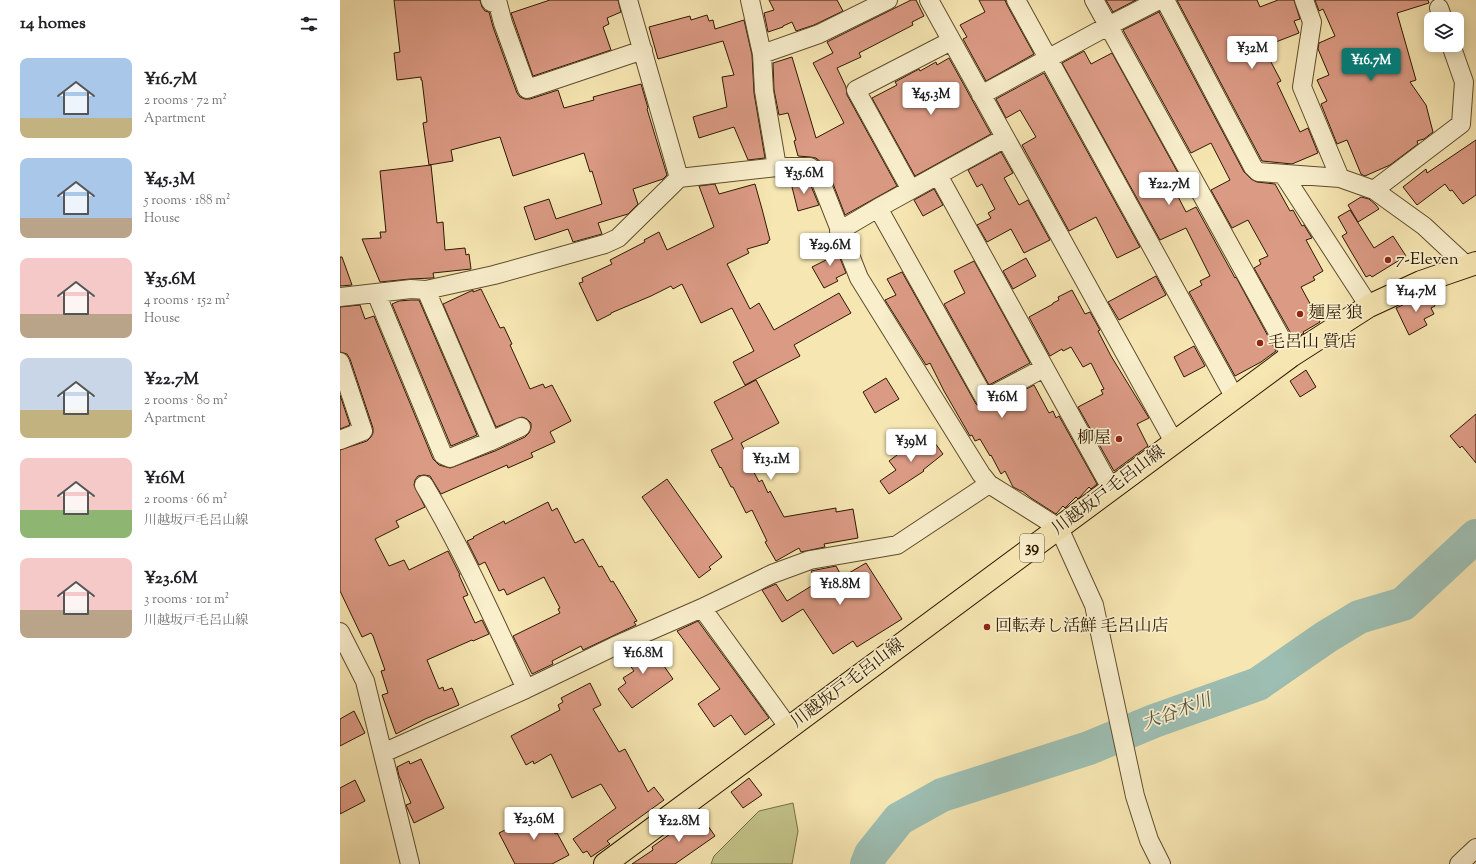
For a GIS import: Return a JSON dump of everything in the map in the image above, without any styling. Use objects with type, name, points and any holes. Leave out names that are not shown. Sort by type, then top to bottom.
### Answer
[{"type":"main road","name":"川越坂戸毛呂山線","points":[[605,864],[1291,356],[1369,306],[1421,282],[1471,264]]},
{"type":"street","points":[[628,0],[678,178]]},
{"type":"street","points":[[750,0],[762,54],[764,91],[777,167]]},
{"type":"street","points":[[762,54],[819,34],[888,0]]},
{"type":"street","points":[[929,0],[1174,442]]},
{"type":"street","points":[[1016,0],[1235,398]]},
{"type":"street","points":[[1094,0],[1291,356]]},
{"type":"street","points":[[981,95],[1159,0]]},
{"type":"street","points":[[1165,0],[1253,167],[1258,172],[1340,178],[1374,190],[1424,226],[1471,264]]},
{"type":"street","points":[[1304,0],[1312,22],[1302,87],[1340,178]]},
{"type":"street","points":[[498,2],[503,23],[526,89],[643,50]]},
{"type":"street","points":[[911,190],[856,90],[951,41]]},
{"type":"street","points":[[1374,190],[1461,124],[1464,82],[1453,52]]},
{"type":"street","points":[[840,231],[878,208],[1005,138]]},
{"type":"street","points":[[340,297],[411,289],[426,290],[494,275],[605,244],[618,238],[678,178],[777,167],[810,167],[817,172],[859,278],[988,484],[1059,528],[1094,606],[1135,796],[1149,840],[1161,864]]},
{"type":"street","points":[[1283,174],[1369,306]]},
{"type":"street","points":[[938,175],[1112,490]]},
{"type":"street","points":[[878,208],[985,399],[1044,368]]},
{"type":"street","points":[[426,290],[491,441]]},
{"type":"street","points":[[376,293],[443,455],[450,458],[521,427]]},
{"type":"street","points":[[340,362],[363,431],[340,440]]},
{"type":"street","points":[[383,753],[526,689],[772,574],[810,560],[897,546],[988,484]]},
{"type":"street","points":[[424,485],[448,525],[472,571],[526,689]]},
{"type":"street","points":[[702,608],[789,728]]},
{"type":"street","points":[[340,632],[365,681],[410,864]]},
{"type":"street","points":[[1459,864],[1476,848]]},
{"type":"green space","points":[[793,803],[798,831],[792,864],[711,864],[714,856],[759,811]]},
{"type":"building","points":[[394,0],[480,0],[485,11],[489,12],[517,93],[520,97],[525,99],[530,99],[558,90],[564,108],[594,100],[593,97],[641,84],[667,175],[663,179],[633,189],[638,204],[628,214],[598,223],[602,234],[573,242],[568,229],[535,240],[524,207],[549,199],[556,219],[602,204],[592,171],[590,172],[584,153],[513,176],[500,137],[451,150],[453,161],[429,165],[423,123],[427,122],[421,77],[397,80],[394,53],[400,52]]},
{"type":"building","points":[[550,0],[618,0],[621,12],[607,18],[609,24],[603,27],[611,50],[533,76],[511,13]]},
{"type":"building","points":[[769,0],[837,0],[843,11],[814,25],[796,31],[792,22],[768,32],[764,13],[774,10]]},
{"type":"building","points":[[911,0],[916,0],[924,16],[912,22],[913,25],[859,53],[861,57],[837,68],[846,87],[847,95],[897,186],[845,215],[827,168],[816,158],[798,156],[794,141],[796,140],[788,113],[779,115],[774,90],[773,63],[792,57],[816,138],[844,123],[813,63],[833,53],[827,42]]},
{"type":"building","points":[[979,0],[1005,0],[1034,54],[986,81],[963,39],[967,37],[960,25],[985,12]]},
{"type":"building","points":[[1106,0],[1136,0],[1113,12]]},
{"type":"building","points":[[1177,0],[1257,0],[1260,7],[1278,0],[1294,0],[1300,19],[1294,21],[1299,33],[1263,47],[1281,81],[1277,83],[1300,132],[1308,128],[1318,153],[1292,164],[1262,161]]},
{"type":"building","points":[[1315,0],[1428,0],[1429,3],[1397,13],[1416,80],[1410,82],[1426,105],[1433,132],[1424,139],[1417,141],[1418,144],[1390,165],[1365,176],[1361,174],[1347,140],[1337,144],[1321,104],[1327,101],[1317,80],[1329,75],[1318,49],[1319,43],[1335,36],[1323,9],[1319,11]]},
{"type":"building","points":[[1159,12],[1244,172],[1251,179],[1257,182],[1275,184],[1290,211],[1293,210],[1302,226],[1304,225],[1312,238],[1306,240],[1323,271],[1313,277],[1315,280],[1301,287],[1320,322],[1294,339],[1254,268],[1261,264],[1259,260],[1268,256],[1248,220],[1232,228],[1211,190],[1230,180],[1211,143],[1191,153],[1123,30]]},
{"type":"building","points":[[707,15],[709,21],[713,20],[715,29],[744,20],[752,55],[754,93],[765,158],[748,160],[734,127],[699,138],[693,117],[727,107],[722,77],[734,75],[723,41],[658,59],[649,27],[690,16],[691,20]]},
{"type":"building","points":[[1084,51],[1091,64],[1112,53],[1183,182],[1173,187],[1186,212],[1196,207],[1276,351],[1261,362],[1235,376],[1189,292],[1202,285],[1200,281],[1210,276],[1186,228],[1160,240],[1062,63]]},
{"type":"building","points":[[949,58],[991,134],[915,176],[872,98],[897,85],[895,82],[919,69],[920,71],[936,62],[937,65]]},
{"type":"building","points":[[1044,73],[1140,247],[1117,258],[1096,217],[1069,231],[1022,145],[1036,137],[1020,110],[1006,118],[996,99]]},
{"type":"building","points":[[1476,140],[1476,195],[1463,204],[1445,184],[1417,205],[1403,187],[1426,169],[1427,173]]},
{"type":"building","points":[[1001,152],[1013,173],[1004,178],[1019,205],[1028,200],[1050,240],[1024,253],[1011,229],[987,242],[977,225],[991,218],[988,213],[995,209],[982,184],[977,187],[968,170]]},
{"type":"building","points":[[431,165],[437,223],[443,222],[445,250],[465,248],[466,255],[469,254],[471,269],[433,273],[434,278],[380,282],[362,239],[381,238],[380,232],[386,232],[380,171]]},
{"type":"building","points":[[803,178],[808,179],[819,205],[798,211],[791,183],[804,180]]},
{"type":"building","points":[[715,184],[719,194],[755,184],[762,209],[770,240],[768,243],[747,249],[749,253],[727,264],[750,309],[759,303],[774,330],[839,293],[851,313],[794,345],[800,356],[745,385],[733,362],[754,351],[732,308],[701,323],[682,284],[673,289],[671,286],[611,313],[597,321],[579,283],[583,282],[582,278],[612,264],[610,260],[645,242],[644,240],[659,232],[667,250],[714,227],[699,186]]},
{"type":"building","points":[[934,189],[943,205],[923,216],[914,200]]},
{"type":"building","points":[[1361,197],[1369,199],[1379,209],[1358,222],[1348,205]]},
{"type":"building","points":[[1350,210],[1374,248],[1393,236],[1406,256],[1372,277],[1370,275],[1366,277],[1342,236],[1347,233],[1338,217]]},
{"type":"building","points":[[834,243],[846,273],[836,278],[838,281],[824,288],[812,267],[828,259],[823,249]]},
{"type":"building","points":[[340,257],[342,257],[352,285],[340,286]]},
{"type":"building","points":[[1026,258],[1036,276],[1013,289],[1003,271]]},
{"type":"building","points":[[974,261],[1030,363],[989,385],[944,304],[965,293],[954,271]]},
{"type":"building","points":[[902,272],[976,404],[980,408],[990,408],[1034,385],[1049,413],[1053,411],[1056,418],[1059,416],[1097,484],[1091,489],[1089,487],[1078,499],[1076,497],[1065,508],[1063,506],[1056,514],[1022,491],[1013,487],[1005,471],[1001,474],[991,455],[990,456],[980,439],[975,441],[972,435],[970,436],[930,363],[926,365],[885,300],[896,295],[887,279]]},
{"type":"building","points":[[1156,276],[1166,295],[1119,320],[1108,302]]},
{"type":"building","points":[[481,289],[500,328],[504,327],[512,344],[510,345],[530,389],[543,384],[545,388],[552,385],[571,421],[550,432],[555,442],[531,453],[533,457],[508,468],[507,465],[441,494],[430,476],[418,476],[414,485],[425,507],[396,521],[399,527],[375,539],[389,566],[404,560],[409,570],[448,551],[468,595],[463,597],[475,623],[482,620],[489,634],[427,660],[439,689],[443,687],[444,691],[452,688],[459,705],[425,719],[396,734],[382,695],[388,693],[381,671],[385,670],[373,636],[371,633],[362,637],[340,591],[340,450],[367,441],[373,433],[373,428],[350,359],[347,354],[340,352],[340,307],[360,305],[365,319],[374,316],[433,459],[439,465],[450,468],[495,451],[525,437],[531,428],[531,423],[522,417],[496,427],[443,304],[473,290],[473,292]]},
{"type":"building","points":[[1072,290],[1085,314],[1090,312],[1100,330],[1098,331],[1111,356],[1149,418],[1137,424],[1148,446],[1114,471],[1078,407],[1103,394],[1101,390],[1104,389],[1091,363],[1083,367],[1071,347],[1063,351],[1062,349],[1050,356],[1029,317],[1053,304],[1059,300],[1058,297]]},
{"type":"building","points":[[1429,293],[1435,306],[1431,308],[1434,314],[1424,319],[1427,325],[1409,335],[1396,308]]},
{"type":"building","points":[[419,300],[477,435],[451,446],[392,304],[399,301]]},
{"type":"building","points":[[1194,346],[1205,366],[1184,377],[1174,357]]},
{"type":"building","points":[[1306,370],[1316,387],[1300,397],[1290,381]]},
{"type":"building","points":[[886,378],[899,399],[875,413],[863,392]]},
{"type":"building","points":[[756,380],[779,423],[741,443],[747,456],[746,457],[759,482],[762,480],[768,493],[770,491],[784,517],[836,508],[836,512],[853,509],[858,538],[824,544],[825,547],[801,552],[799,548],[776,561],[765,542],[767,541],[752,510],[746,513],[733,487],[731,487],[711,450],[733,439],[714,402]]},
{"type":"building","points":[[340,395],[350,425],[340,429]]},
{"type":"building","points":[[1476,414],[1476,463],[1462,446],[1460,448],[1450,436]]},
{"type":"building","points":[[929,435],[943,454],[923,470],[924,471],[889,494],[880,481],[896,470],[889,461],[913,443],[914,445]]},
{"type":"building","points":[[667,479],[722,557],[709,567],[711,569],[699,578],[642,497]]},
{"type":"building","points":[[548,502],[552,511],[557,508],[575,543],[583,539],[599,567],[602,566],[611,582],[613,581],[637,621],[634,622],[636,625],[583,650],[581,646],[552,661],[553,664],[532,674],[513,636],[560,613],[558,609],[560,608],[544,577],[507,595],[504,589],[499,591],[485,562],[479,565],[467,541],[504,521],[505,524]]},
{"type":"building","points":[[866,563],[902,619],[857,647],[853,641],[833,654],[803,609],[782,622],[762,590],[776,584],[787,601],[818,582],[811,571],[836,566],[842,577]]},
{"type":"building","points":[[698,621],[769,718],[745,735],[731,715],[714,727],[698,704],[720,689],[677,631]]},
{"type":"building","points":[[648,643],[673,679],[632,708],[618,689],[626,683],[623,678],[634,671],[622,654]]},
{"type":"building","points":[[590,683],[601,705],[593,709],[619,752],[625,749],[648,792],[654,787],[664,800],[607,841],[610,844],[591,857],[587,851],[583,853],[573,839],[616,808],[601,784],[572,798],[551,754],[534,764],[533,761],[526,765],[511,736],[560,710],[558,705],[563,702],[561,698]]},
{"type":"building","points":[[354,711],[365,733],[340,746],[340,719]]},
{"type":"building","points":[[421,759],[444,808],[414,823],[406,805],[411,803],[399,776],[397,767],[409,761],[410,764]]},
{"type":"building","points":[[749,778],[762,795],[743,808],[731,792]]},
{"type":"building","points":[[355,780],[365,801],[340,814],[340,788]]},
{"type":"building","points":[[542,808],[555,834],[557,833],[569,855],[552,864],[515,864],[499,833],[519,823],[518,820]]},
{"type":"building","points":[[699,813],[715,836],[675,864],[632,864],[653,850],[652,847]]},
{"type":"waterway","name":"大谷木川","points":[[867,864],[871,854],[899,819],[942,795],[1089,748],[1154,721],[1258,684],[1326,637],[1359,617],[1403,604],[1476,536]]},
{"type":"place","name":"7-Eleven","points":[[1388,260]]},
{"type":"place","name":"麺屋 狼","points":[[1300,314]]},
{"type":"place","name":"毛呂山 質店","points":[[1260,343]]},
{"type":"place","name":"柳屋","points":[[1119,439]]},
{"type":"place","name":"回転寿し活鮮 毛呂山店","points":[[987,627]]}]
